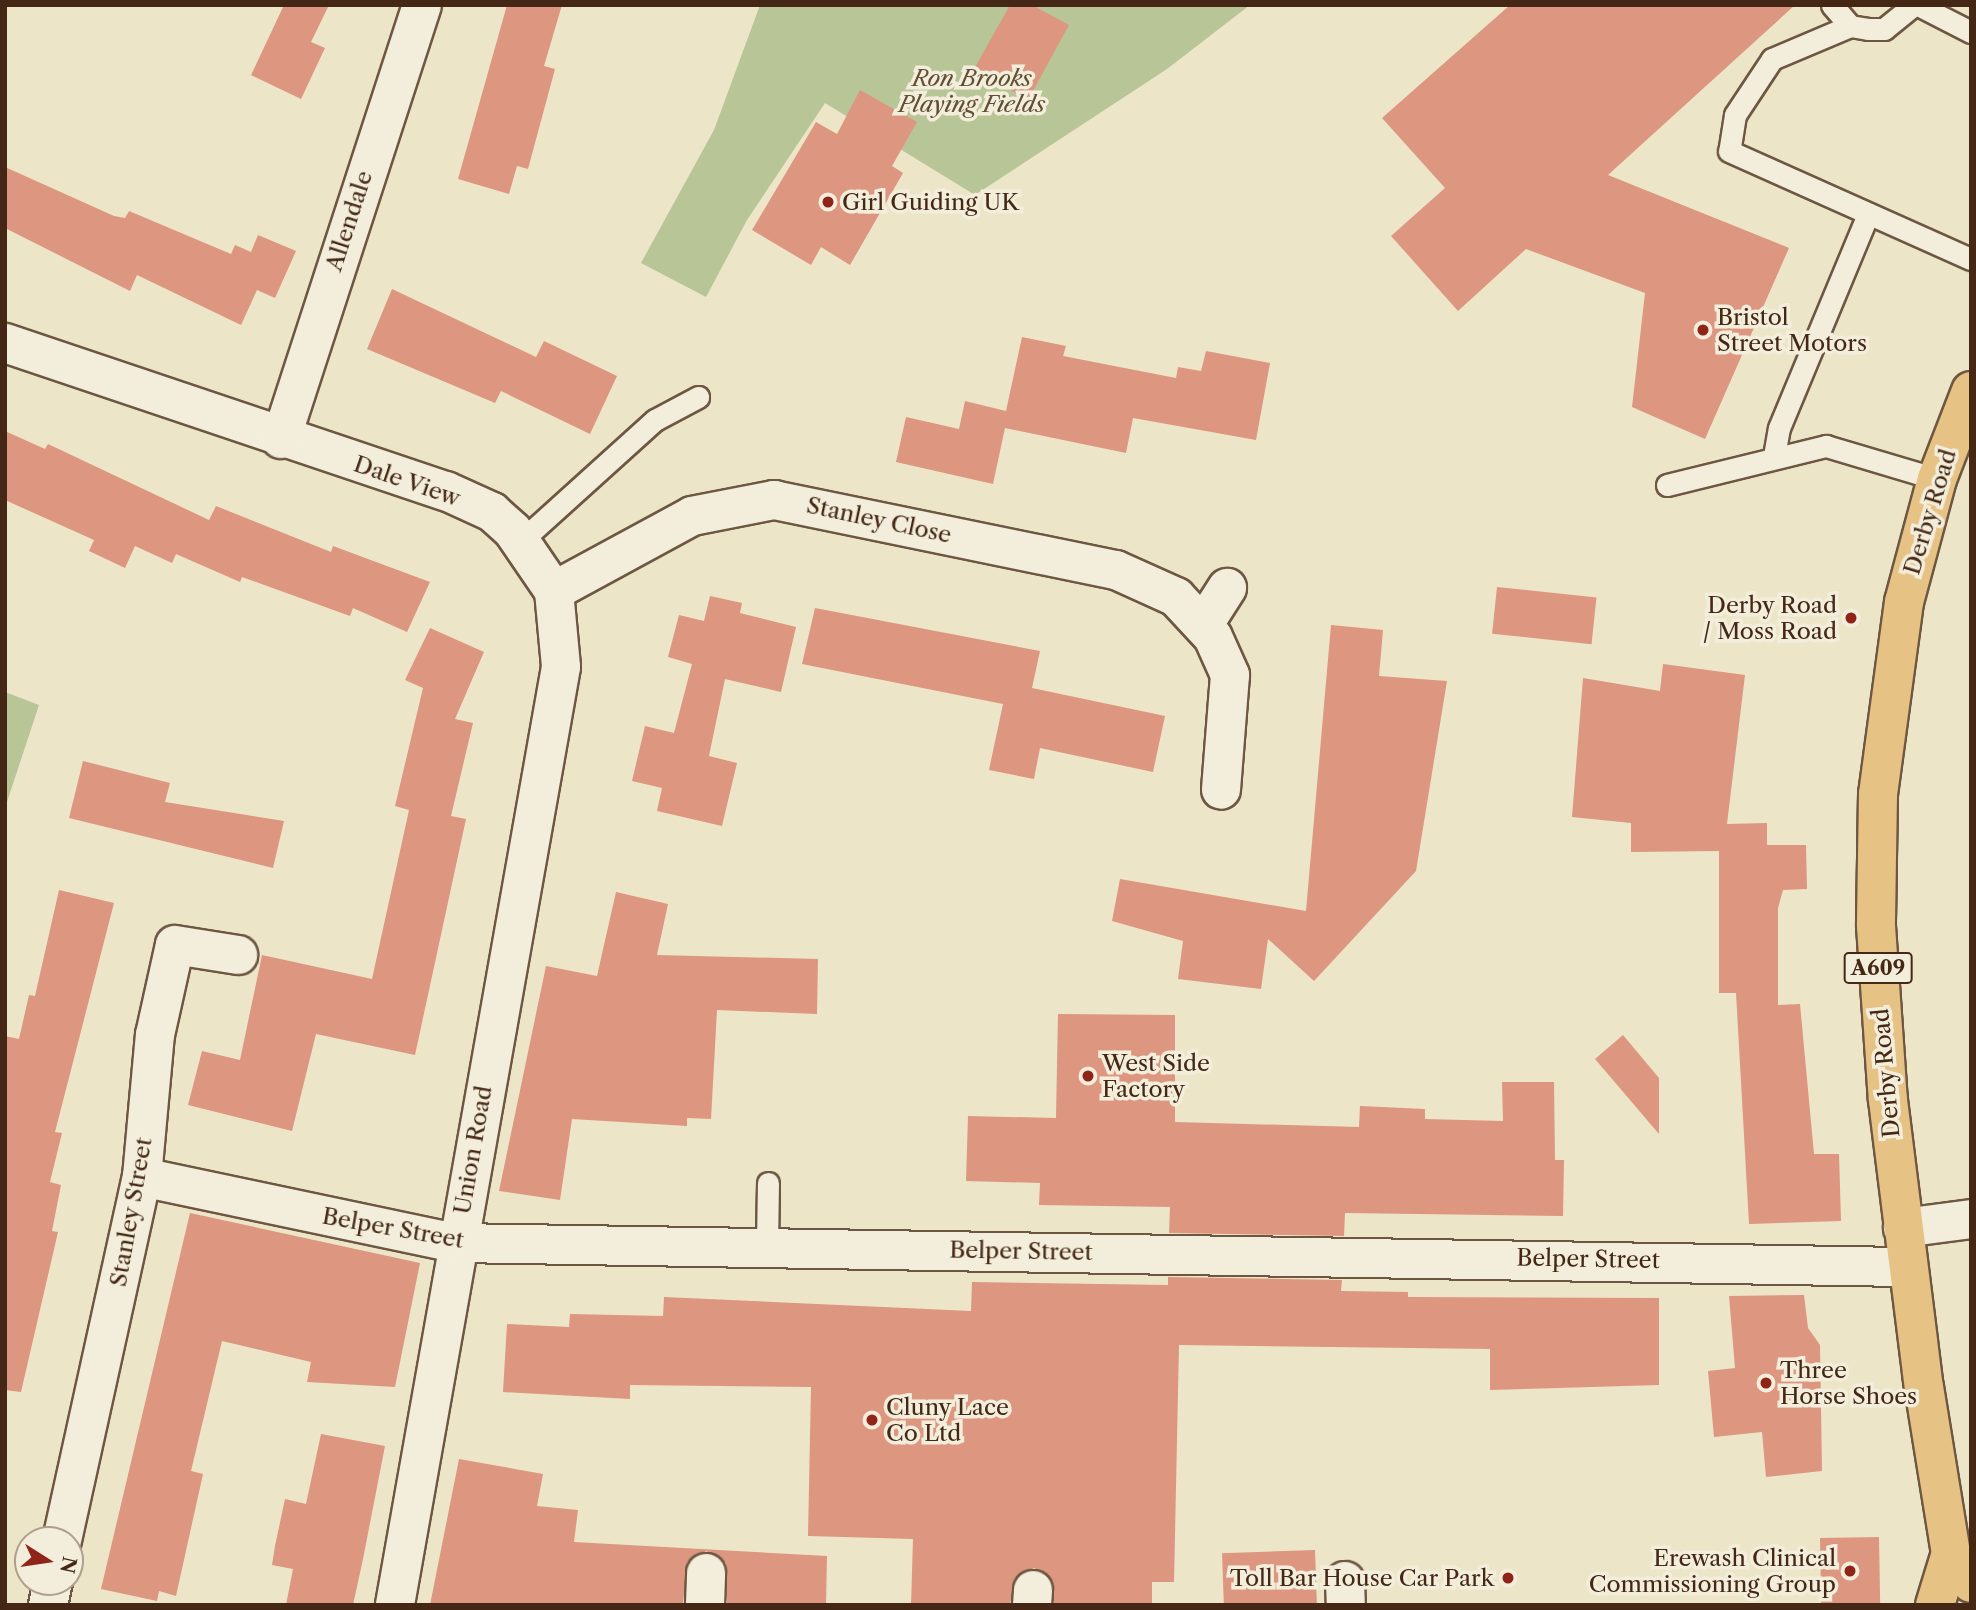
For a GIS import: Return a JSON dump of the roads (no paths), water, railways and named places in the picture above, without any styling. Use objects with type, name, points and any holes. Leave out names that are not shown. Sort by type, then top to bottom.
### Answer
[{"type":"main road","name":"Derby Road","points":[[1935,1605],[1961,1568],[1903,1228],[1879,988],[1878,794],[1904,602],[1937,479],[1967,407]]},
{"type":"street","name":"Allendale","points":[[281,439],[422,5]]},
{"type":"street","name":"Dale View","points":[[5,343],[281,439],[446,491],[492,512],[522,540],[554,590],[561,667],[533,820]]},
{"type":"street","name":"Stanley Close","points":[[554,590],[692,516],[774,500],[1116,570],[1176,597],[1204,624],[1230,675],[1221,790]]},
{"type":"street","points":[[1204,624],[1227,588]]},
{"type":"street","name":"Union Road","points":[[395,1605],[456,1242],[533,820]]},
{"type":"street","name":"Stanley Street","points":[[65,1526],[142,1177],[155,1035],[176,944],[238,955]]},
{"type":"street","name":"Belper Street","points":[[142,1177],[456,1242],[1908,1267]]},
{"type":"street","points":[[1903,1228],[1971,1219]]},
{"type":"lane","points":[[1832,5],[1850,26]]},
{"type":"lane","points":[[1971,32],[1916,5],[1884,29],[1850,26],[1772,59],[1738,107],[1729,151],[1971,260]]},
{"type":"lane","points":[[1774,456],[1779,429],[1868,214]]},
{"type":"lane","points":[[522,540],[655,420],[698,397]]},
{"type":"lane","points":[[1667,485],[1774,456],[1826,446],[1937,479]]},
{"type":"lane","points":[[767,1246],[768,1182]]},
{"type":"place","name":"Girl Guiding UK","points":[[828,202]]},
{"type":"place","name":"Bristol Street Motors","points":[[1703,330]]},
{"type":"place","name":"Derby Road / Moss Road","points":[[1851,618]]},
{"type":"place","name":"West Side Factory","points":[[1088,1076]]},
{"type":"place","name":"Three Horse Shoes","points":[[1766,1383]]},
{"type":"place","name":"Cluny Lace Co Ltd","points":[[872,1420]]},
{"type":"place","name":"Erewash Clinical Commissioning Group","points":[[1850,1571]]},
{"type":"place","name":"Toll Bar House Car Park","points":[[1508,1578]]},
{"type":"park label","name":"Ron Brooks Playing Fields","points":[[972,91]]}]
